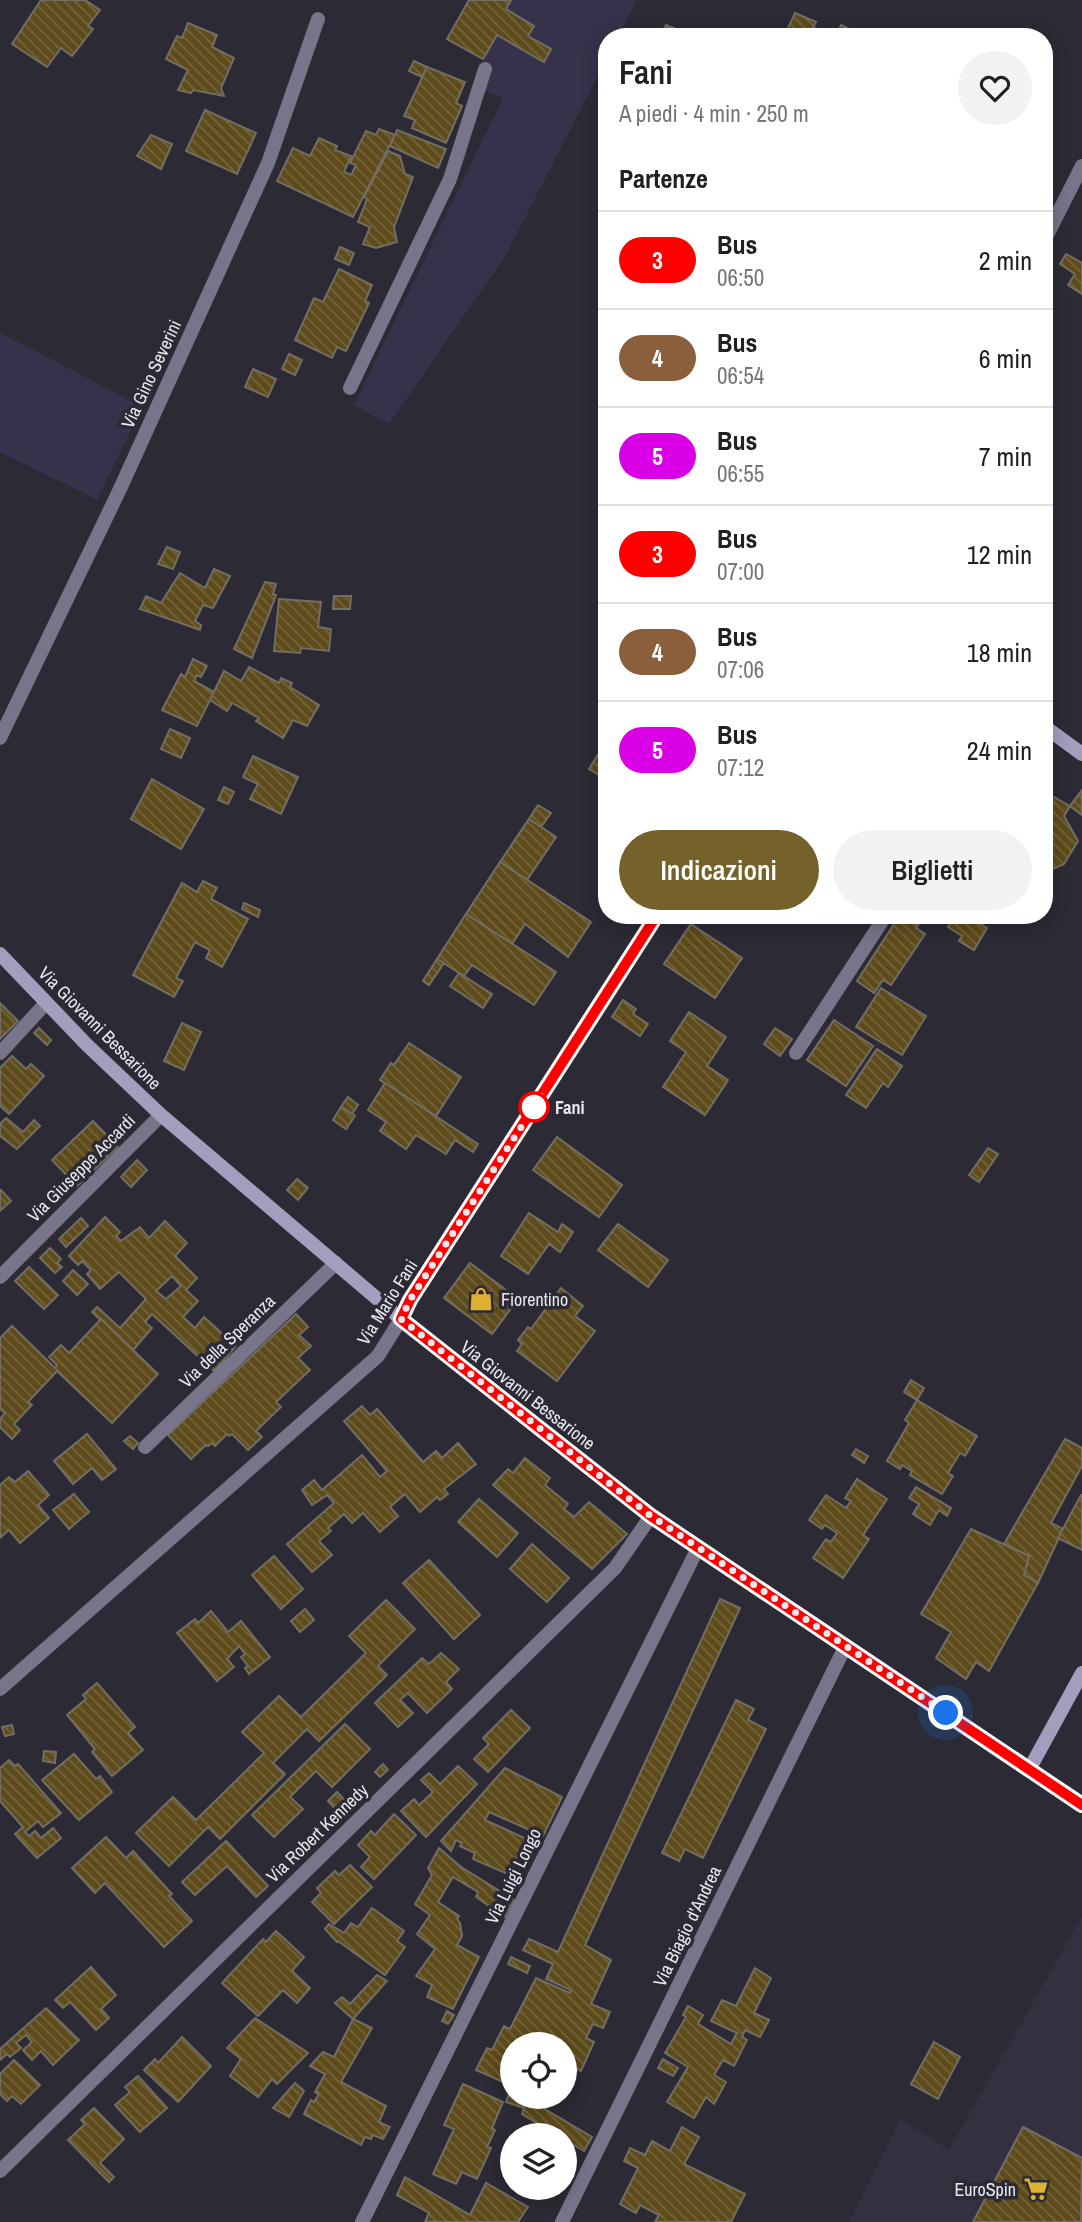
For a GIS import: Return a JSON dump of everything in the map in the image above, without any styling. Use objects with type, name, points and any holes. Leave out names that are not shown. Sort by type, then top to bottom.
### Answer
[{"type":"street","name":"Via Gino Severini","points":[[0,738],[120,489],[268,163],[318,19]]},
{"type":"street","points":[[350,388],[450,179],[485,69]]},
{"type":"street","points":[[1053,223],[1082,166]]},
{"type":"street","points":[[1053,733],[1082,754]]},
{"type":"street","name":"Via Mario Fani","points":[[0,1689],[378,1356],[410,1300],[650,924]]},
{"type":"street","points":[[796,1054],[881,924]]},
{"type":"street","name":"Via Giovanni Bessarione","points":[[0,954],[46,1003],[161,1115],[401,1319],[651,1516],[1082,1804]]},
{"type":"street","points":[[0,1053],[46,1003]]},
{"type":"street","name":"Via Giuseppe Accardi","points":[[0,1277],[161,1115]]},
{"type":"street","name":"Via della Speranza","points":[[145,1447],[336,1263]]},
{"type":"street","name":"Via Robert Kennedy","points":[[0,2171],[615,1568],[651,1516]]},
{"type":"street","name":"Via Luigi Longo","points":[[362,2222],[698,1548]]},
{"type":"street","name":"Via Biagio d'Andrea","points":[[562,2222],[845,1647]]},
{"type":"street","points":[[1030,1768],[1082,1673]]},
{"type":"shaded area","points":[[511,0],[637,0],[623,28],[598,28],[598,76],[506,255],[389,424],[354,405],[503,98],[479,88],[485,69],[483,59],[497,35],[544,61],[551,49],[528,36],[506,9]]},
{"type":"shaded area","points":[[0,332],[142,407],[97,500],[0,452]]},
{"type":"shaded area","points":[[1082,1917],[1082,2222],[849,2222],[900,2119],[949,2149]]},
{"type":"building","points":[[41,0],[85,0],[100,10],[88,26],[93,29],[72,56],[61,48],[47,67],[12,44]]},
{"type":"building","points":[[469,0],[511,0],[506,9],[534,26],[528,36],[551,49],[544,62],[497,35],[483,59],[447,39]]},
{"type":"building","points":[[795,13],[816,22],[813,27],[815,28],[788,28]]},
{"type":"building","points":[[188,23],[217,35],[212,47],[234,58],[221,88],[224,96],[178,90],[188,70],[166,59],[177,36],[182,38]]},
{"type":"building","points":[[414,61],[427,67],[422,77],[409,71]]},
{"type":"building","points":[[427,67],[465,82],[456,103],[462,106],[446,143],[412,128],[415,120],[404,116]]},
{"type":"building","points":[[205,110],[256,133],[237,174],[186,151]]},
{"type":"building","points":[[379,129],[395,135],[353,217],[277,181],[293,148],[310,156],[319,138],[337,146],[335,150],[351,156],[344,172],[351,175],[356,165],[350,163],[366,131],[376,135]]},
{"type":"building","points":[[397,130],[446,149],[438,168],[390,146]]},
{"type":"building","points":[[151,135],[172,144],[161,169],[137,156]]},
{"type":"building","points":[[388,151],[400,156],[405,174],[413,177],[394,227],[397,242],[376,248],[363,244],[370,227],[358,222],[367,199],[364,197]]},
{"type":"building","points":[[340,247],[354,253],[349,265],[335,259]]},
{"type":"building","points":[[1066,254],[1082,263],[1082,294],[1068,285],[1075,274],[1060,264]]},
{"type":"building","points":[[339,269],[372,285],[365,301],[369,303],[346,351],[337,347],[332,358],[295,340],[314,298],[323,302]]},
{"type":"building","points":[[289,354],[302,360],[295,375],[282,369]]},
{"type":"building","points":[[253,369],[276,379],[268,397],[245,387]]},
{"type":"building","points":[[167,547],[180,552],[173,569],[158,564]]},
{"type":"building","points":[[214,569],[230,576],[213,608],[203,605],[195,621],[201,625],[200,630],[140,609],[146,596],[161,603],[180,573],[205,588]]},
{"type":"building","points":[[265,582],[276,584],[273,594],[276,595],[252,658],[234,649]]},
{"type":"building","points":[[334,596],[351,596],[350,609],[333,609]]},
{"type":"building","points":[[279,599],[321,602],[318,627],[331,629],[329,651],[301,648],[300,653],[274,651]]},
{"type":"building","points":[[193,659],[207,666],[201,677],[197,675],[194,681],[214,692],[197,726],[162,710],[181,674],[185,677]]},
{"type":"building","points":[[249,667],[279,683],[281,678],[292,683],[290,687],[319,705],[307,726],[293,720],[283,738],[256,721],[259,718],[232,703],[227,711],[210,700],[224,671],[241,681]]},
{"type":"building","points":[[170,729],[190,738],[181,758],[161,749]]},
{"type":"building","points":[[598,754],[598,774],[589,769]]},
{"type":"building","points":[[253,756],[298,777],[281,814],[250,799],[258,784],[243,777]]},
{"type":"building","points":[[152,779],[204,809],[181,849],[131,819]]},
{"type":"building","points":[[224,787],[234,792],[228,804],[218,800]]},
{"type":"building","points":[[1082,790],[1082,815],[1070,806]]},
{"type":"building","points":[[1053,796],[1070,806],[1064,816],[1078,841],[1064,864],[1053,869]]},
{"type":"building","points":[[538,805],[551,813],[541,827],[529,819]]},
{"type":"building","points":[[529,819],[556,837],[527,880],[500,862]]},
{"type":"building","points":[[500,862],[591,922],[568,957],[525,924],[512,944],[466,914]]},
{"type":"building","points":[[203,881],[217,888],[211,899],[248,919],[222,967],[206,958],[210,950],[195,942],[176,978],[183,981],[174,997],[133,975],[182,883],[197,892]]},
{"type":"building","points":[[244,903],[260,910],[258,917],[242,909]]},
{"type":"building","points":[[466,914],[556,972],[534,1005],[472,965],[464,976],[437,959]]},
{"type":"building","points":[[691,924],[742,958],[715,998],[664,964]]},
{"type":"building","points":[[894,924],[919,924],[916,928],[925,934],[891,985],[883,980],[874,993],[857,981]]},
{"type":"building","points":[[950,924],[980,924],[987,928],[974,950],[959,941],[962,936],[948,927]]},
{"type":"building","points":[[437,959],[444,963],[429,985],[423,981]]},
{"type":"building","points":[[459,973],[492,994],[483,1008],[450,986]]},
{"type":"building","points":[[881,988],[926,1016],[902,1055],[856,1027]]},
{"type":"building","points":[[623,1000],[636,1009],[633,1014],[648,1024],[640,1036],[612,1017]]},
{"type":"building","points":[[0,1003],[18,1021],[0,1039]]},
{"type":"building","points":[[689,1012],[726,1037],[707,1066],[728,1080],[705,1115],[663,1087],[686,1052],[670,1041]]},
{"type":"building","points":[[834,1020],[873,1046],[846,1086],[807,1060]]},
{"type":"building","points":[[182,1023],[201,1032],[184,1070],[164,1061]]},
{"type":"building","points":[[39,1028],[51,1040],[47,1045],[34,1033]]},
{"type":"building","points":[[775,1028],[792,1039],[780,1056],[764,1044]]},
{"type":"building","points":[[409,1043],[461,1077],[436,1116],[380,1080]]},
{"type":"building","points":[[877,1049],[902,1066],[888,1087],[883,1083],[866,1108],[846,1095]]},
{"type":"building","points":[[12,1056],[26,1069],[31,1064],[44,1076],[9,1114],[0,1106],[0,1068]]},
{"type":"building","points":[[385,1083],[478,1144],[473,1152],[455,1140],[446,1154],[416,1135],[406,1149],[380,1131],[386,1122],[368,1110]]},
{"type":"building","points":[[348,1097],[358,1105],[352,1114],[341,1107]]},
{"type":"building","points":[[341,1107],[355,1116],[346,1129],[333,1120]]},
{"type":"building","points":[[6,1118],[23,1132],[34,1120],[40,1126],[17,1149],[0,1136],[0,1124]]},
{"type":"building","points":[[93,1121],[118,1147],[77,1186],[52,1160]]},
{"type":"building","points":[[557,1137],[622,1185],[599,1217],[533,1170]]},
{"type":"building","points":[[988,1148],[998,1154],[979,1182],[969,1175]]},
{"type":"building","points":[[137,1160],[147,1170],[131,1187],[121,1177]]},
{"type":"building","points":[[297,1179],[308,1188],[298,1200],[287,1190]]},
{"type":"building","points":[[0,1191],[11,1201],[0,1211]]},
{"type":"building","points":[[529,1213],[558,1232],[562,1224],[573,1232],[560,1252],[549,1244],[528,1274],[501,1256]]},
{"type":"building","points":[[105,1217],[120,1232],[116,1236],[121,1241],[140,1227],[149,1238],[165,1221],[187,1243],[175,1256],[197,1278],[186,1290],[198,1301],[183,1317],[195,1328],[204,1317],[236,1346],[214,1371],[152,1314],[145,1322],[152,1328],[133,1350],[92,1312],[97,1307],[120,1328],[146,1299],[119,1272],[100,1289],[87,1274],[91,1270],[82,1261],[78,1265],[69,1256]],"holes":[[[172,1276],[181,1286],[166,1299],[156,1291]]]},
{"type":"building","points":[[81,1218],[88,1226],[66,1247],[59,1239]]},
{"type":"building","points":[[618,1224],[668,1260],[648,1287],[598,1250]]},
{"type":"building","points":[[50,1248],[61,1259],[57,1263],[62,1267],[55,1273],[40,1258]]},
{"type":"building","name":"Fiorentino","points":[[470,1263],[518,1299],[492,1334],[444,1298]]},
{"type":"building","points":[[29,1267],[58,1295],[44,1309],[15,1281]]},
{"type":"building","points":[[73,1270],[88,1284],[77,1295],[63,1281]]},
{"type":"building","points":[[561,1288],[583,1306],[575,1316],[595,1331],[557,1381],[517,1351],[522,1344],[518,1340],[528,1327],[531,1329]]},
{"type":"building","points":[[296,1314],[308,1327],[299,1335],[311,1346],[298,1358],[310,1370],[276,1402],[281,1407],[256,1431],[262,1437],[248,1450],[232,1434],[227,1434],[215,1446],[212,1443],[206,1445],[191,1459],[168,1435]]},
{"type":"building","points":[[101,1319],[158,1374],[112,1423],[57,1371],[28,1402],[32,1405],[14,1424],[20,1430],[12,1439],[0,1427],[0,1419],[5,1413],[0,1409],[0,1338],[12,1326],[55,1368],[57,1365],[49,1357],[61,1345],[69,1353]]},
{"type":"building","points":[[911,1380],[924,1388],[917,1400],[904,1392]]},
{"type":"building","points":[[917,1400],[977,1436],[965,1456],[960,1453],[948,1473],[953,1476],[942,1494],[910,1475],[912,1471],[902,1465],[900,1469],[887,1461],[909,1423],[905,1420]]},
{"type":"building","points":[[362,1406],[370,1415],[377,1409],[423,1462],[436,1451],[442,1458],[458,1443],[476,1464],[444,1489],[448,1494],[440,1500],[437,1497],[420,1512],[405,1494],[390,1507],[398,1516],[380,1532],[363,1513],[352,1523],[344,1514],[328,1528],[331,1531],[319,1541],[332,1555],[312,1572],[287,1544],[334,1503],[327,1495],[312,1505],[302,1490],[314,1480],[322,1490],[362,1455],[380,1477],[387,1471],[344,1421]]},
{"type":"building","points":[[87,1434],[116,1469],[102,1480],[92,1468],[73,1484],[54,1461]]},
{"type":"building","points":[[130,1436],[138,1443],[133,1449],[124,1441]]},
{"type":"building","points":[[1065,1439],[1082,1448],[1082,1466],[1051,1523],[1063,1529],[1038,1583],[1024,1575],[1029,1556],[1004,1544]]},
{"type":"building","points":[[856,1449],[868,1456],[864,1463],[852,1455]]},
{"type":"building","points":[[525,1458],[550,1478],[545,1485],[568,1504],[564,1509],[574,1517],[589,1502],[627,1534],[592,1569],[493,1485],[508,1469],[513,1473]]},
{"type":"building","points":[[28,1471],[49,1495],[38,1505],[49,1518],[20,1543],[9,1530],[0,1538],[0,1485],[9,1477],[15,1482]]},
{"type":"building","points":[[857,1479],[887,1499],[863,1535],[869,1539],[843,1578],[813,1558],[826,1539],[831,1542],[837,1533],[825,1525],[822,1529],[809,1520],[826,1495],[846,1508],[851,1501],[845,1498]]},
{"type":"building","points":[[916,1487],[951,1508],[947,1516],[939,1510],[930,1525],[913,1514],[919,1504],[909,1498]]},
{"type":"building","points":[[74,1494],[89,1512],[69,1529],[53,1510]]},
{"type":"building","points":[[1082,1495],[1082,1550],[1058,1538]]},
{"type":"building","points":[[479,1499],[518,1533],[497,1557],[458,1522]]},
{"type":"building","points":[[971,1529],[1029,1556],[1024,1575],[1038,1583],[989,1671],[976,1662],[966,1679],[936,1658],[951,1632],[921,1614]]},
{"type":"building","points":[[532,1544],[569,1578],[547,1602],[510,1569]]},
{"type":"building","points":[[274,1556],[303,1589],[281,1609],[252,1575]]},
{"type":"building","points":[[429,1560],[480,1615],[454,1639],[403,1583]]},
{"type":"building","points":[[720,1599],[740,1608],[585,1945],[611,1960],[591,2004],[610,2012],[603,2028],[593,2024],[586,2038],[594,2042],[581,2071],[577,2069],[577,2032],[501,2032],[504,2026],[510,2029],[536,1978],[570,1993],[571,1990],[546,1979],[553,1964],[523,1950],[529,1939],[558,1952]]},
{"type":"building","points":[[386,1600],[415,1629],[378,1666],[387,1675],[319,1741],[307,1729],[273,1763],[285,1774],[220,1839],[208,1827],[169,1866],[136,1833],[173,1797],[196,1820],[264,1753],[242,1732],[279,1696],[301,1717],[366,1653],[349,1636]]},
{"type":"building","points":[[305,1609],[314,1620],[300,1632],[291,1621]]},
{"type":"building","points":[[211,1611],[228,1632],[241,1621],[270,1657],[249,1674],[245,1668],[248,1666],[241,1657],[245,1654],[239,1646],[227,1659],[234,1667],[217,1681],[177,1633],[195,1619],[198,1623]]},
{"type":"building","points":[[441,1653],[459,1669],[446,1682],[452,1689],[427,1713],[408,1693],[400,1700],[413,1713],[398,1727],[375,1703],[422,1658],[429,1664]]},
{"type":"building","points":[[97,1683],[135,1727],[128,1733],[143,1750],[112,1776],[92,1752],[95,1749],[67,1715],[86,1699],[83,1695]]},
{"type":"building","points":[[736,1700],[754,1709],[748,1720],[766,1729],[703,1858],[685,1849],[679,1861],[662,1853]]},
{"type":"building","points":[[511,1710],[530,1728],[488,1772],[474,1759],[489,1744],[483,1738]]},
{"type":"building","points":[[345,1724],[370,1749],[332,1787],[316,1771],[290,1797],[303,1809],[274,1837],[252,1815]]},
{"type":"building","points":[[12,1725],[14,1734],[5,1736],[2,1727]]},
{"type":"building","points":[[44,1751],[56,1752],[55,1763],[43,1761]]},
{"type":"building","points":[[74,1754],[96,1779],[100,1776],[112,1792],[79,1820],[42,1780]]},
{"type":"building","points":[[9,1760],[15,1766],[18,1764],[61,1813],[43,1827],[38,1821],[25,1832],[29,1836],[35,1831],[41,1838],[53,1828],[61,1838],[37,1858],[15,1834],[23,1827],[0,1801],[0,1768]]},
{"type":"building","points":[[383,1764],[388,1770],[380,1777],[375,1772]]},
{"type":"building","points":[[458,1766],[477,1784],[426,1837],[401,1811],[414,1799],[419,1805],[433,1792],[421,1780],[429,1773],[440,1784]]},
{"type":"building","points":[[505,1768],[562,1797],[543,1836],[489,1812],[485,1820],[531,1841],[525,1855],[519,1852],[510,1875],[473,1859],[475,1853],[460,1846],[462,1843],[456,1840],[451,1851],[441,1841]]},
{"type":"building","points":[[337,1792],[350,1806],[341,1815],[328,1801]]},
{"type":"building","points":[[394,1814],[416,1835],[374,1879],[361,1867],[370,1857],[358,1845],[371,1831],[375,1835]]},
{"type":"building","points":[[106,1837],[126,1858],[133,1851],[172,1894],[169,1896],[192,1921],[164,1947],[105,1883],[95,1893],[72,1868]]},
{"type":"building","points":[[226,1841],[268,1886],[256,1897],[227,1866],[195,1895],[182,1882]]},
{"type":"building","points":[[439,1848],[461,1867],[514,1900],[505,1917],[476,1897],[478,1892],[453,1877],[438,1902],[459,1916],[457,1919],[462,1936],[457,1945],[479,1957],[453,2009],[427,1997],[432,1985],[416,1976],[435,1949],[417,1934],[430,1915],[415,1904],[432,1875],[428,1868]]},
{"type":"building","points":[[350,1865],[372,1887],[334,1924],[312,1902],[321,1893],[317,1888],[335,1871],[339,1875]]},
{"type":"building","points":[[372,1908],[404,1931],[397,1941],[405,1947],[385,1975],[337,1942],[325,1929],[329,1924],[344,1933],[351,1923],[358,1927]]},
{"type":"building","points":[[276,1931],[304,1957],[292,1971],[310,1988],[297,2003],[283,1990],[258,2016],[222,1983],[263,1939],[266,1942]]},
{"type":"building","points":[[511,1957],[530,1966],[527,1973],[508,1964]]},
{"type":"building","points":[[91,1967],[116,1995],[101,2009],[109,2018],[96,2030],[70,2002],[63,2008],[55,2000]]},
{"type":"building","points":[[755,1968],[771,1978],[754,2013],[769,2020],[760,2037],[745,2030],[742,2037],[747,2040],[734,2066],[723,2060],[714,2075],[726,2082],[714,2104],[706,2097],[694,2118],[667,2102],[688,2067],[665,2053],[686,2017],[683,2015],[688,2006],[703,2015],[698,2024],[731,2044],[737,2033],[711,2021],[722,2000],[736,2006]]},
{"type":"building","points":[[377,1975],[387,1981],[353,2019],[335,2003],[342,1997],[350,2004]]},
{"type":"building","points":[[46,2008],[79,2040],[53,2065],[41,2051],[32,2060],[23,2050],[32,2042],[26,2035],[16,2043],[21,2048],[10,2057],[7,2054],[0,2060],[0,2049]]},
{"type":"building","points":[[447,2011],[454,2015],[448,2024],[442,2021]]},
{"type":"building","points":[[255,2018],[308,2053],[277,2084],[272,2079],[258,2097],[230,2076],[241,2059],[227,2048]]},
{"type":"building","points":[[353,2019],[372,2028],[341,2082],[386,2106],[379,2122],[390,2127],[383,2139],[373,2135],[371,2139],[365,2137],[361,2145],[304,2114],[311,2100],[314,2102],[319,2094],[315,2092],[325,2074],[310,2066],[323,2052],[334,2057]]},
{"type":"building","points":[[500,2034],[500,2081],[476,2070],[487,2048],[492,2050]]},
{"type":"building","points":[[182,2037],[211,2066],[178,2102],[144,2070],[155,2059],[158,2063]]},
{"type":"building","points":[[934,2042],[960,2057],[938,2099],[911,2084]]},
{"type":"building","points":[[663,2059],[678,2068],[673,2076],[658,2068]]},
{"type":"building","points":[[14,2060],[40,2085],[21,2104],[12,2096],[7,2101],[0,2094],[0,2074]]},
{"type":"building","points":[[138,2076],[167,2108],[140,2132],[115,2105],[130,2092],[125,2087]]},
{"type":"building","points":[[295,2083],[304,2091],[289,2117],[273,2108]]},
{"type":"building","points":[[463,2084],[500,2101],[500,2109],[492,2128],[495,2130],[487,2147],[491,2148],[477,2179],[462,2172],[456,2184],[433,2174],[454,2129],[444,2125]]},
{"type":"building","points":[[94,2108],[124,2139],[100,2163],[114,2177],[109,2182],[68,2140],[85,2124],[81,2120]]},
{"type":"building","points":[[524,2109],[545,2109],[568,2123],[537,2123],[522,2114]]},
{"type":"building","points":[[682,2127],[699,2137],[684,2164],[745,2194],[731,2222],[655,2222],[659,2215],[640,2205],[636,2213],[620,2204],[638,2168],[624,2161],[630,2148],[645,2155],[652,2141],[670,2151]]},
{"type":"building","name":"EuroSpin","points":[[1023,2127],[1082,2158],[1081,2222],[973,2222]]},
{"type":"building","points":[[577,2128],[592,2137],[584,2151],[577,2147]]},
{"type":"building","points":[[405,2177],[470,2215],[486,2183],[500,2191],[500,2200],[516,2200],[528,2207],[518,2222],[425,2222],[429,2213],[397,2195]]},
{"type":"bus line","name":"3","points":[[651,924],[410,1300],[401,1319],[651,1516],[1055,1784],[1082,1805]]},
{"type":"place","name":"Fani","points":[[534,1107]]},
{"type":"place","name":"Fiorentino","points":[[481,1299]]},
{"type":"place","name":"EuroSpin","points":[[1036,2189]]},
{"type":"route","points":[[534,1107],[541,1096],[410,1300],[401,1319],[651,1516],[946,1713]]}]
